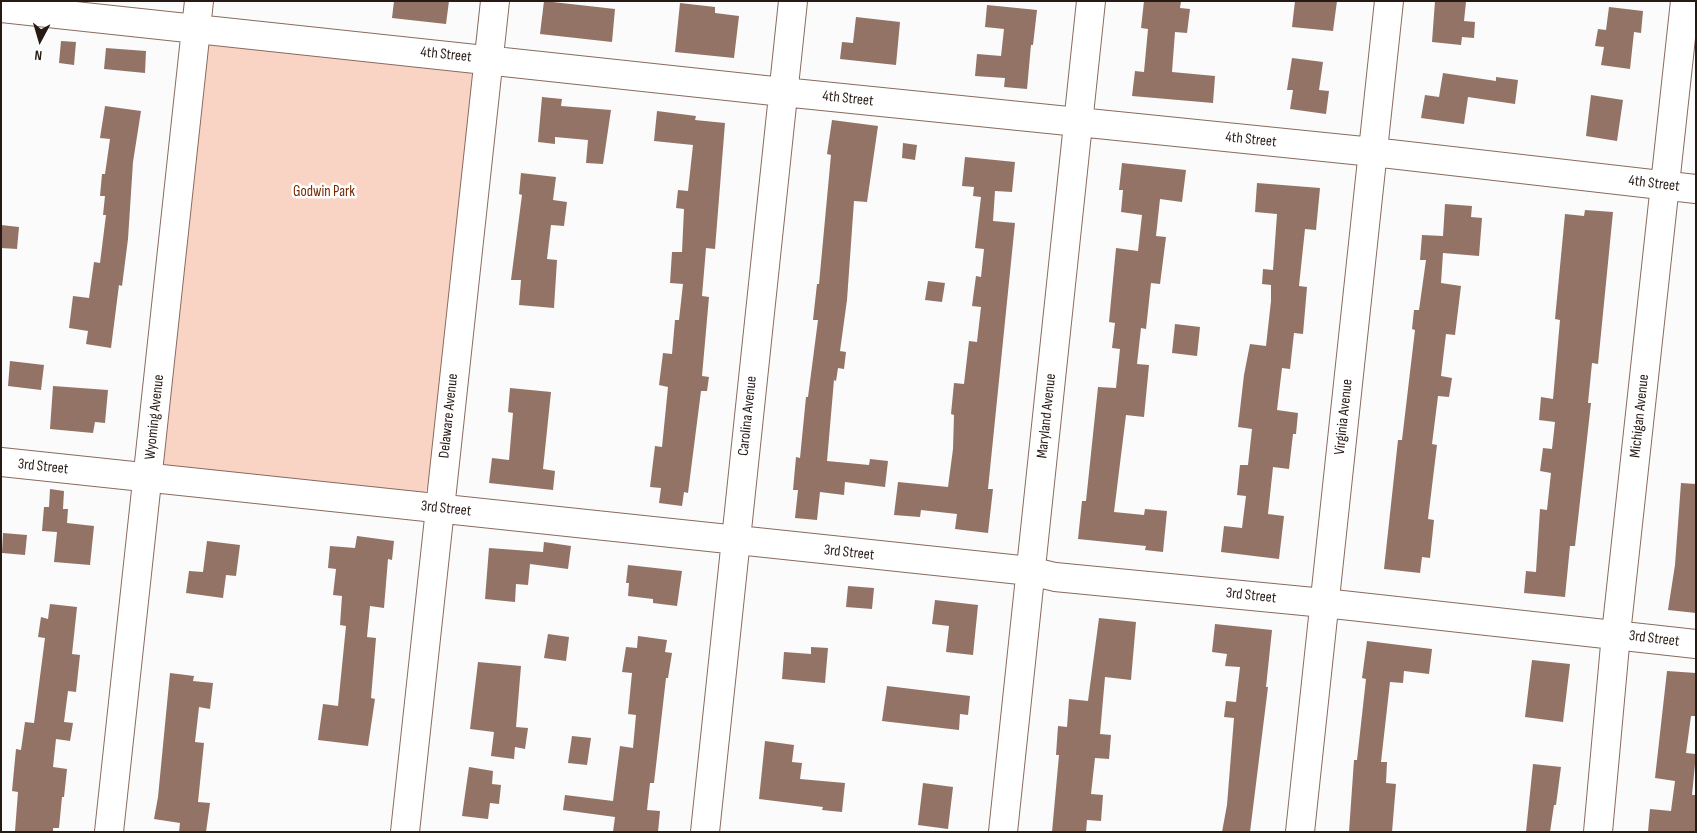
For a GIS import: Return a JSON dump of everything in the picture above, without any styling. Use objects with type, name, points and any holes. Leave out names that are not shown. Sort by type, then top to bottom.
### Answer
[{"type":"street","name":"Wyoming Avenue","points":[[109,832],[199,1]]},
{"type":"street","name":"Delaware Avenue","points":[[405,832],[495,1]]},
{"type":"street","name":"Carolina Avenue","points":[[705,832],[793,1]]},
{"type":"street","name":"Maryland Avenue","points":[[1002,832],[1091,1]]},
{"type":"street","name":"Virginia Avenue","points":[[1300,832],[1389,1]]},
{"type":"street","name":"Michigan Avenue","points":[[1598,832],[1616,634],[1685,1]]},
{"type":"street","name":"4th Street","points":[[1,8],[783,92],[1373,152],[1696,189]]},
{"type":"street","name":"3rd Street","points":[[1,462],[1030,571],[1055,577],[1324,603],[1696,644]]},
{"type":"green space","name":"Godwin Park","points":[[210,42],[467,69],[473,76],[431,479],[426,491],[415,496],[160,468],[201,52]]},
{"type":"building","points":[[394,1],[449,1],[446,24],[392,18]]},
{"type":"building","points":[[544,1],[615,9],[612,42],[540,34]]},
{"type":"building","points":[[1144,1],[1181,1],[1180,8],[1190,9],[1187,33],[1175,32],[1172,72],[1215,76],[1213,103],[1132,96],[1135,71],[1144,72],[1148,29],[1141,28]]},
{"type":"building","points":[[1295,1],[1337,1],[1333,31],[1292,27]]},
{"type":"building","points":[[1435,1],[1466,2],[1464,21],[1475,22],[1474,38],[1462,37],[1461,45],[1432,42]]},
{"type":"building","points":[[680,3],[715,7],[715,13],[739,16],[734,58],[675,52]]},
{"type":"building","points":[[987,5],[1037,10],[1033,45],[1031,45],[1027,89],[1004,87],[1005,78],[975,76],[977,54],[1001,56],[1004,29],[985,27]]},
{"type":"building","points":[[1609,7],[1643,11],[1641,33],[1634,32],[1630,69],[1601,65],[1604,47],[1595,46],[1598,29],[1606,30]]},
{"type":"building","points":[[856,17],[900,22],[896,65],[840,59],[842,42],[853,43]]},
{"type":"building","points":[[61,41],[76,42],[74,65],[59,63]]},
{"type":"building","points":[[106,48],[146,51],[145,73],[104,69]]},
{"type":"building","points":[[1292,58],[1323,62],[1319,90],[1329,91],[1326,114],[1290,109],[1293,90],[1287,90]]},
{"type":"building","points":[[1443,73],[1496,81],[1496,77],[1518,80],[1515,104],[1468,97],[1464,124],[1421,118],[1425,95],[1439,97]]},
{"type":"building","points":[[1591,95],[1623,100],[1617,141],[1586,136]]},
{"type":"building","points":[[542,97],[562,99],[561,106],[611,110],[603,164],[586,163],[588,140],[555,137],[555,144],[538,142]]},
{"type":"building","points":[[105,106],[141,111],[133,162],[128,239],[122,286],[119,285],[111,348],[86,344],[88,331],[69,328],[73,296],[89,298],[94,262],[100,263],[106,215],[103,215],[105,196],[100,196],[102,174],[105,174],[110,139],[100,138]]},
{"type":"building","points":[[657,111],[696,116],[695,120],[725,123],[715,249],[706,248],[702,296],[709,297],[702,376],[709,377],[707,391],[701,391],[688,493],[684,492],[682,506],[659,503],[661,488],[650,487],[655,446],[662,447],[668,387],[659,385],[663,353],[672,354],[675,320],[679,320],[683,284],[670,283],[672,252],[682,252],[684,209],[676,208],[678,190],[688,191],[693,145],[654,141]]},
{"type":"building","points":[[832,120],[878,126],[867,202],[854,201],[847,300],[840,351],[846,352],[844,369],[838,368],[836,381],[834,380],[827,461],[869,465],[870,459],[888,461],[885,487],[845,482],[844,495],[820,492],[817,520],[795,518],[798,490],[793,490],[796,457],[800,458],[806,397],[808,397],[818,320],[813,320],[817,284],[819,284],[831,155],[827,154]]},
{"type":"building","points":[[903,143],[917,145],[915,160],[902,158]]},
{"type":"building","points":[[965,157],[1015,162],[1012,192],[995,191],[993,221],[1015,223],[988,489],[993,489],[988,533],[955,529],[957,514],[921,510],[920,517],[894,515],[898,482],[948,487],[953,449],[954,415],[951,414],[954,383],[964,384],[969,341],[977,342],[981,307],[972,306],[976,276],[981,277],[984,249],[975,248],[981,197],[973,196],[974,187],[962,186]]},
{"type":"building","points":[[1122,163],[1186,170],[1182,202],[1160,199],[1156,236],[1166,237],[1160,284],[1151,283],[1146,329],[1141,328],[1137,364],[1149,365],[1144,417],[1126,415],[1114,512],[1144,515],[1145,509],[1167,511],[1163,552],[1145,550],[1146,546],[1078,539],[1082,501],[1086,501],[1098,387],[1116,388],[1120,349],[1112,348],[1115,323],[1109,322],[1116,248],[1138,251],[1142,215],[1121,212],[1123,190],[1119,190]]},
{"type":"building","points":[[521,173],[556,177],[553,200],[567,202],[564,226],[551,225],[547,259],[557,260],[554,308],[519,305],[521,280],[511,280],[522,195],[519,194]]},
{"type":"building","points":[[1257,183],[1320,188],[1316,230],[1305,229],[1299,286],[1307,287],[1303,334],[1294,333],[1290,369],[1282,368],[1277,410],[1298,413],[1296,434],[1293,434],[1289,469],[1273,467],[1268,514],[1284,516],[1279,559],[1221,552],[1224,526],[1242,528],[1246,496],[1237,495],[1240,465],[1248,465],[1252,429],[1238,427],[1244,375],[1250,344],[1266,346],[1271,301],[1271,285],[1262,284],[1263,269],[1273,270],[1277,214],[1255,212]]},
{"type":"building","points":[[1445,204],[1472,206],[1471,217],[1482,218],[1479,256],[1443,253],[1441,283],[1461,286],[1455,335],[1446,334],[1441,376],[1452,378],[1449,397],[1438,396],[1432,444],[1437,445],[1428,519],[1434,520],[1430,558],[1422,557],[1420,573],[1384,569],[1398,440],[1402,440],[1415,330],[1412,329],[1414,310],[1419,310],[1426,260],[1420,260],[1422,235],[1443,236]]},
{"type":"building","points":[[1585,210],[1613,212],[1598,364],[1592,363],[1588,403],[1591,403],[1575,546],[1570,546],[1565,597],[1524,593],[1526,571],[1536,572],[1540,509],[1547,510],[1551,473],[1540,471],[1543,448],[1552,449],[1555,422],[1539,420],[1541,397],[1553,399],[1560,320],[1555,319],[1565,214],[1584,216]]},
{"type":"building","points":[[1,225],[19,227],[17,249],[1,248]]},
{"type":"building","points":[[928,281],[945,283],[942,302],[925,300]]},
{"type":"building","points":[[1175,324],[1200,327],[1197,356],[1172,353]]},
{"type":"building","points":[[10,361],[44,365],[41,390],[8,386]]},
{"type":"building","points":[[53,386],[108,390],[105,423],[95,422],[93,433],[50,429]]},
{"type":"building","points":[[510,388],[551,392],[543,469],[555,471],[553,490],[489,483],[492,458],[509,460],[513,413],[508,412]]},
{"type":"building","points":[[1681,483],[1696,484],[1696,613],[1668,610],[1675,565]]},
{"type":"building","points":[[50,489],[64,491],[63,509],[68,509],[67,523],[94,526],[90,565],[54,562],[57,532],[42,531],[44,507],[49,507]]},
{"type":"building","points":[[3,533],[27,535],[25,555],[2,553]]},
{"type":"building","points":[[357,536],[394,541],[392,560],[388,559],[384,608],[370,606],[367,637],[376,638],[371,698],[375,699],[368,746],[318,740],[323,704],[338,706],[346,626],[340,625],[342,596],[333,595],[336,569],[328,568],[330,546],[355,548]]},
{"type":"building","points":[[207,541],[240,545],[236,576],[226,575],[223,598],[186,593],[189,571],[203,572]]},
{"type":"building","points":[[544,542],[571,546],[568,569],[530,564],[528,585],[516,584],[515,602],[485,599],[489,548],[543,552]]},
{"type":"building","points":[[628,565],[682,571],[677,606],[653,603],[653,599],[628,596],[629,583],[626,583]]},
{"type":"building","points":[[848,586],[874,588],[872,609],[846,607]]},
{"type":"building","points":[[935,600],[978,605],[973,655],[946,652],[949,626],[932,624]]},
{"type":"building","points":[[50,604],[77,607],[72,654],[80,655],[76,692],[68,691],[64,722],[73,723],[70,741],[56,739],[53,767],[67,769],[64,797],[62,797],[59,828],[53,828],[53,832],[15,831],[18,792],[12,791],[16,749],[21,750],[25,722],[34,723],[45,638],[38,637],[41,617],[48,619]]},
{"type":"building","points":[[1099,618],[1136,622],[1131,680],[1105,677],[1100,734],[1111,735],[1109,759],[1095,758],[1091,794],[1103,795],[1101,821],[1087,820],[1086,832],[1052,832],[1059,755],[1056,755],[1058,726],[1067,727],[1069,699],[1088,701]]},
{"type":"building","points":[[1215,624],[1272,630],[1266,687],[1268,687],[1250,832],[1222,832],[1227,805],[1234,718],[1224,717],[1226,701],[1236,702],[1240,667],[1225,666],[1227,654],[1212,652]]},
{"type":"building","points":[[548,634],[569,637],[566,661],[544,658]]},
{"type":"building","points":[[638,636],[667,640],[665,652],[672,653],[668,678],[666,678],[654,783],[650,783],[647,810],[660,811],[658,832],[613,832],[615,817],[563,810],[565,795],[613,801],[620,746],[633,748],[636,715],[628,714],[632,673],[622,672],[626,647],[637,648]]},
{"type":"building","points":[[1367,641],[1432,649],[1429,674],[1404,671],[1403,683],[1390,682],[1381,762],[1387,762],[1386,783],[1396,784],[1392,832],[1349,832],[1354,760],[1357,760],[1366,679],[1362,678]]},
{"type":"building","points":[[811,647],[828,648],[825,683],[782,679],[784,652],[811,654]]},
{"type":"building","points":[[1532,660],[1570,664],[1563,722],[1525,717]]},
{"type":"building","points":[[478,662],[521,666],[516,727],[528,728],[525,749],[515,747],[514,759],[491,756],[494,732],[470,729]]},
{"type":"building","points":[[1667,671],[1696,673],[1696,716],[1691,716],[1686,753],[1696,754],[1692,795],[1696,795],[1696,832],[1648,832],[1650,809],[1671,811],[1675,781],[1655,778]]},
{"type":"building","points":[[170,673],[194,676],[193,681],[213,683],[210,709],[199,707],[195,742],[204,743],[198,802],[210,803],[206,832],[179,832],[180,823],[154,819],[158,797]]},
{"type":"building","points":[[887,686],[970,696],[968,715],[960,714],[959,730],[882,721]]},
{"type":"building","points":[[572,736],[591,738],[587,765],[568,763]]},
{"type":"building","points":[[765,741],[794,745],[792,762],[802,763],[800,779],[845,783],[842,812],[822,810],[823,807],[759,799]]},
{"type":"building","points":[[1533,764],[1561,767],[1550,832],[1526,832]]},
{"type":"building","points":[[469,767],[493,771],[492,784],[501,785],[499,804],[490,803],[488,819],[462,816]]},
{"type":"building","points":[[923,783],[953,787],[948,829],[918,825]]}]
